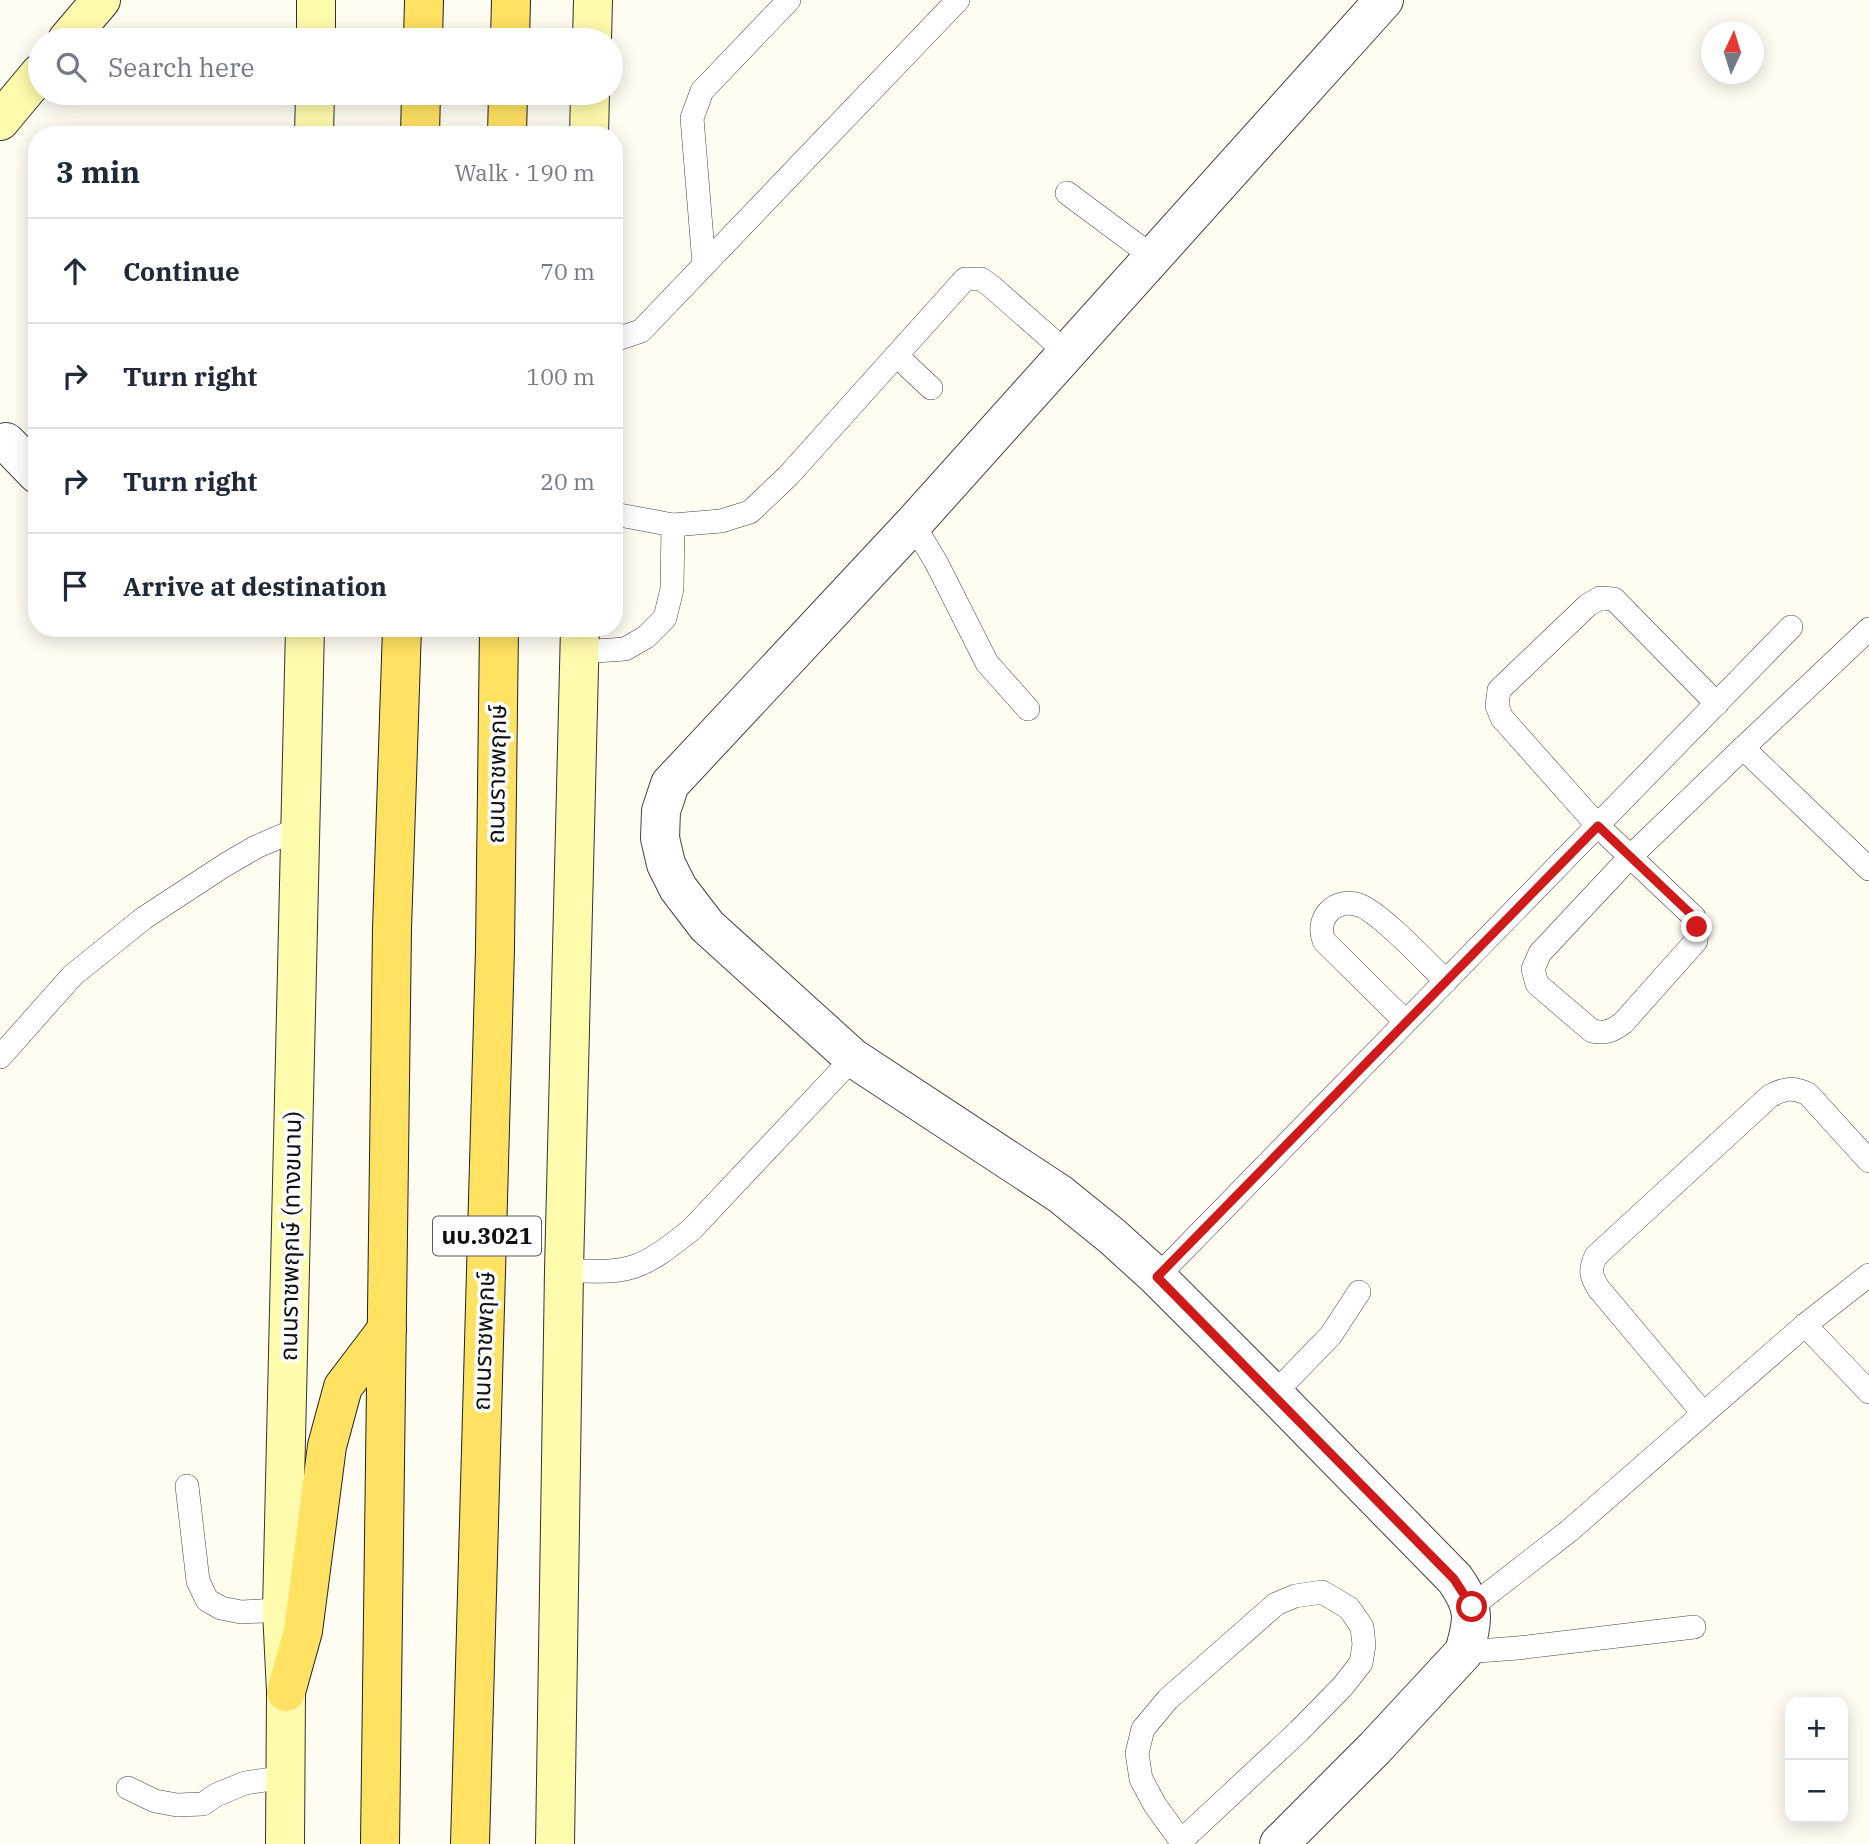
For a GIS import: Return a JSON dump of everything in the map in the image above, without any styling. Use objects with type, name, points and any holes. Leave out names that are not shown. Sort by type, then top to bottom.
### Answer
[{"type":"main road","points":[[77,28],[101,0]]},
{"type":"main road","points":[[316,0],[316,28]]},
{"type":"main road","points":[[423,28],[424,0]]},
{"type":"main road","points":[[510,28],[511,0]]},
{"type":"main road","points":[[592,28],[593,0]]},
{"type":"main road","points":[[0,121],[28,87]]},
{"type":"main road","points":[[314,126],[315,105]]},
{"type":"main road","points":[[419,126],[420,105]]},
{"type":"main road","points":[[507,126],[508,105]]},
{"type":"main road","points":[[589,126],[590,105]]},
{"type":"main road","name":"ถนนราชพฤกษ์ (ทางขนาน)","points":[[285,1844],[282,1610],[305,637]]},
{"type":"main road","points":[[380,1844],[392,929],[402,637]]},
{"type":"main road","name":"ถนนราชพฤกษ์","points":[[470,1844],[495,950],[499,637]]},
{"type":"main road","name":"นบ.3021","points":[[555,1844],[564,1270],[580,640]]},
{"type":"main road","points":[[285,1692],[303,1631],[327,1446],[343,1387],[387,1329]]},
{"type":"street","points":[[1279,1844],[1375,1748],[1464,1652],[1472,1607],[1454,1579],[1274,1394],[1113,1237],[1060,1194],[853,1058],[707,926],[678,888],[666,864],[660,838],[662,811],[670,784],[913,524],[1384,0]]},
{"type":"street","points":[[2,441],[28,466]]},
{"type":"lane","points":[[704,264],[692,118],[702,91],[789,0]]},
{"type":"lane","points":[[623,337],[641,331],[958,0]]},
{"type":"lane","points":[[1067,193],[1153,257]]},
{"type":"lane","points":[[623,516],[673,525],[721,521],[750,512],[788,476],[965,279],[981,279],[991,286],[1067,353]]},
{"type":"lane","points":[[897,356],[932,388]]},
{"type":"lane","points":[[913,524],[936,562],[987,663],[1028,709]]},
{"type":"lane","points":[[580,640],[625,649],[646,637],[665,618],[672,589],[673,525]]},
{"type":"lane","points":[[1717,704],[1631,614],[1614,599],[1600,598],[1588,605],[1499,690],[1497,706],[1502,718],[1598,826],[1630,857],[1694,917],[1698,934],[1696,941],[1623,1023],[1614,1030],[1603,1033],[1592,1031],[1537,984],[1533,969],[1540,953],[1630,857],[1869,629]]},
{"type":"lane","points":[[1157,1277],[1791,627]]},
{"type":"lane","points":[[1743,748],[1869,869]]},
{"type":"lane","points":[[0,1057],[74,975],[144,918],[225,865],[300,828]]},
{"type":"lane","points":[[1405,1021],[1324,941],[1320,931],[1322,920],[1331,909],[1345,904],[1359,905],[1369,911],[1446,981]]},
{"type":"lane","points":[[564,1270],[608,1273],[635,1268],[662,1254],[692,1229],[853,1058]]},
{"type":"lane","points":[[1703,1413],[1592,1279],[1591,1267],[1596,1256],[1770,1096],[1784,1089],[1796,1088],[1808,1094],[1869,1161]]},
{"type":"lane","points":[[1472,1607],[1569,1531],[1805,1325],[1869,1275]]},
{"type":"lane","points":[[1274,1394],[1331,1335],[1359,1292]]},
{"type":"lane","points":[[1805,1325],[1869,1392]]},
{"type":"lane","points":[[187,1486],[198,1581],[207,1600],[221,1608],[241,1612],[282,1610]]},
{"type":"lane","points":[[1322,1592],[1349,1608],[1362,1627],[1364,1645],[1361,1663],[1343,1686],[1299,1731],[1182,1842],[1155,1805],[1141,1779],[1138,1754],[1143,1729],[1168,1699],[1276,1604],[1296,1596],[1322,1592]]},
{"type":"lane","points":[[1464,1652],[1694,1627]]},
{"type":"lane","points":[[128,1788],[155,1801],[177,1805],[203,1804],[216,1795],[245,1783],[286,1777]]},
{"type":"route","points":[[1472,1607],[1454,1579],[1157,1277],[1598,826],[1694,917],[1697,927]]}]
